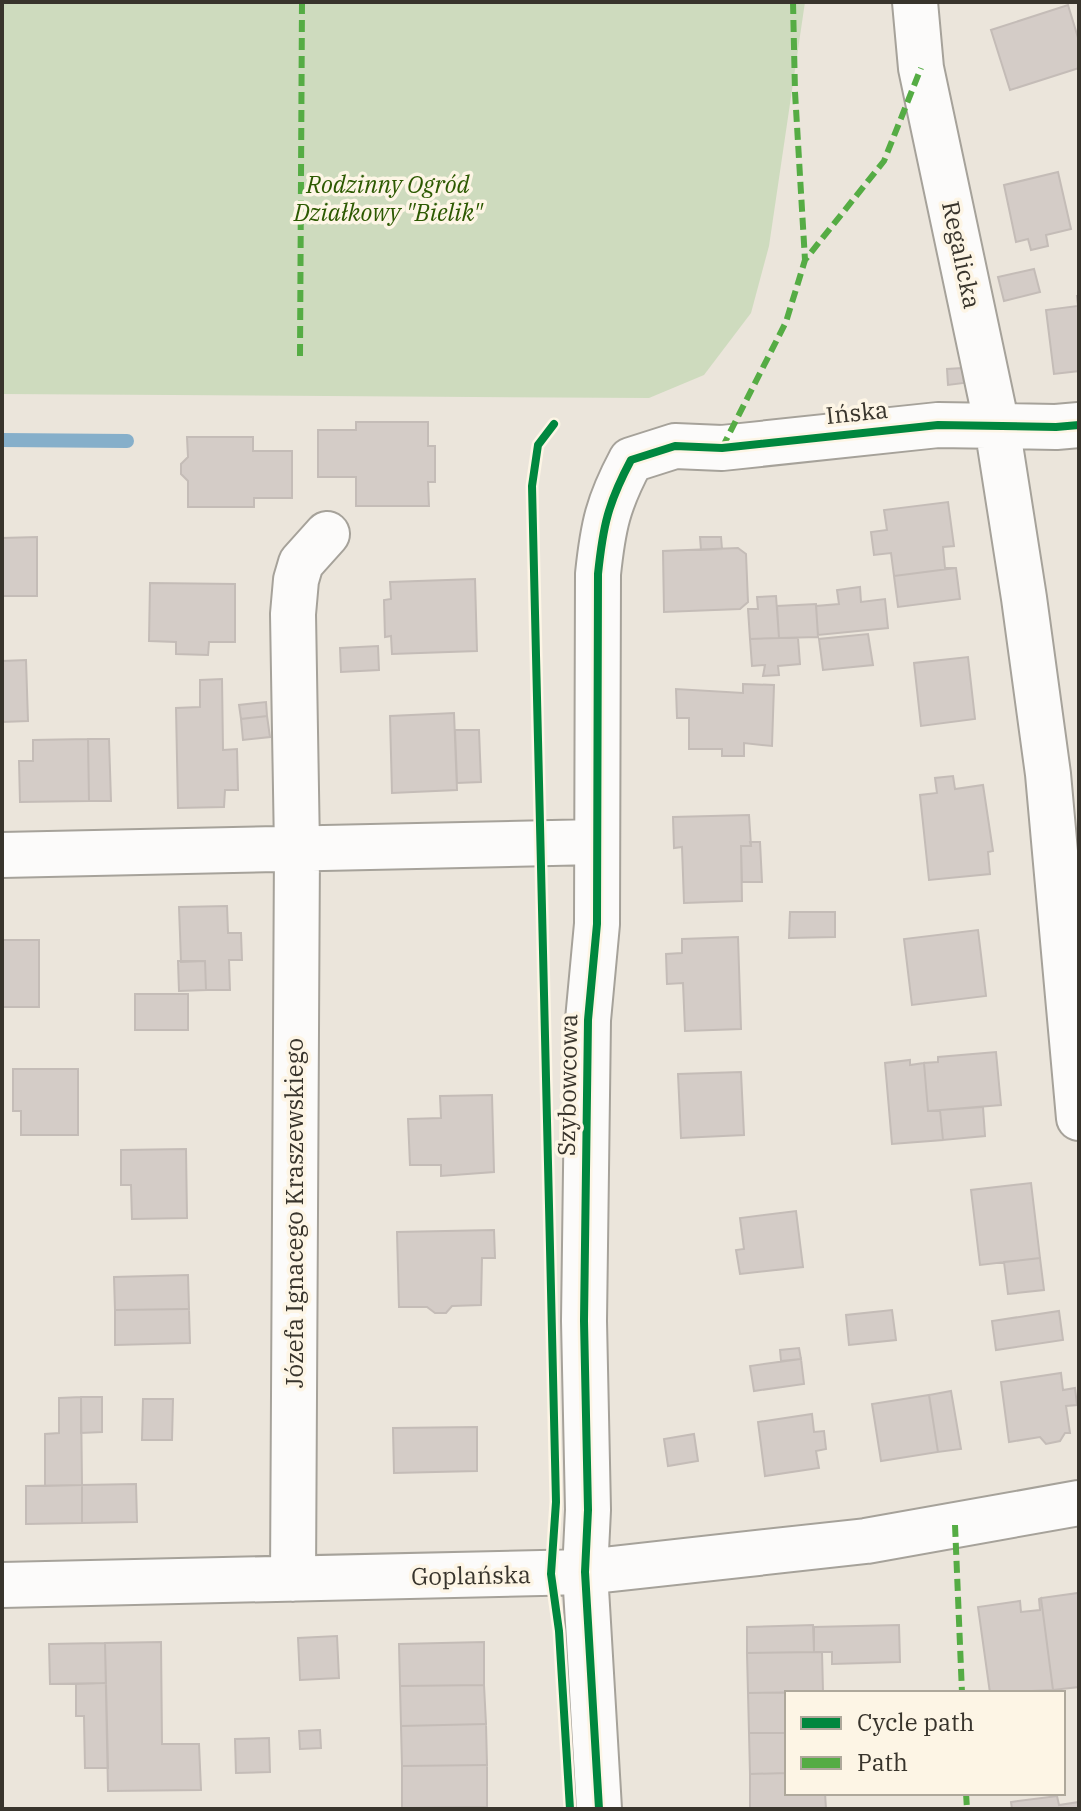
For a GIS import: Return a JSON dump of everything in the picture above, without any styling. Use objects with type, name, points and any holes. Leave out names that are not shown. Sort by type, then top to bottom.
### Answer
[{"type":"street","name":"Regalicka","points":[[915,2],[921,68],[997,426]]},
{"type":"street","name":"Ińska","points":[[722,448],[938,425],[997,426]]},
{"type":"street","points":[[1079,425],[997,426],[1048,774],[1079,1118]]},
{"type":"street","name":"Szybowcowa","points":[[599,1809],[585,1572],[588,1510],[584,1321],[588,1020],[597,924],[598,574],[602,532],[613,494],[631,460],[675,446],[722,448]]},
{"type":"street","name":"Józefa Ignacego Kraszewskiego","points":[[293,1579],[297,848],[293,614],[301,563],[327,534]]},
{"type":"street","points":[[2,855],[596,842]]},
{"type":"street","name":"Goplańska","points":[[2,1585],[585,1572],[866,1541],[1079,1503]]},
{"type":"green space","name":"Rodzinny Ogród Działkowy \"Bielik\"","points":[[2,2],[805,2],[769,246],[751,313],[704,375],[649,398],[2,394]]},
{"type":"building","points":[[1068,5],[1079,41],[1079,68],[1010,90],[991,30]]},
{"type":"building","points":[[1058,172],[1071,229],[1046,235],[1048,246],[1031,250],[1028,239],[1016,242],[1004,185]]},
{"type":"building","points":[[1034,269],[1040,292],[1004,301],[998,277]]},
{"type":"building","points":[[1079,296],[1079,371],[1054,374],[1046,310],[1078,306]]},
{"type":"building","points":[[962,368],[964,383],[948,385],[947,369]]},
{"type":"building","points":[[356,422],[428,422],[428,446],[435,446],[435,482],[428,482],[429,506],[356,506],[356,477],[318,477],[318,430],[356,430]]},
{"type":"building","points":[[187,437],[253,437],[253,451],[292,451],[292,498],[254,498],[254,507],[188,507],[188,481],[181,474],[181,464],[188,457]]},
{"type":"building","points":[[948,502],[954,546],[943,547],[945,568],[956,568],[894,576],[891,553],[874,555],[871,532],[887,530],[884,510]]},
{"type":"building","points":[[37,537],[37,596],[2,596],[2,538]]},
{"type":"building","points":[[700,537],[721,537],[722,549],[701,550]]},
{"type":"building","points":[[738,548],[746,554],[748,602],[740,609],[664,612],[663,551]]},
{"type":"building","points":[[956,568],[960,599],[898,607],[894,576]]},
{"type":"building","points":[[475,579],[477,651],[392,654],[391,636],[385,637],[384,600],[391,599],[390,582]]},
{"type":"building","points":[[150,583],[235,584],[235,642],[209,642],[208,655],[176,654],[176,642],[149,641]]},
{"type":"building","points":[[860,587],[861,602],[885,599],[888,628],[818,635],[816,606],[839,604],[837,590]]},
{"type":"building","points":[[776,596],[779,638],[750,639],[748,609],[758,609],[757,597]]},
{"type":"building","points":[[816,604],[818,637],[779,638],[777,606]]},
{"type":"building","points":[[868,634],[873,665],[823,670],[819,639]]},
{"type":"building","points":[[798,638],[800,664],[778,666],[779,675],[763,676],[765,665],[752,666],[750,639]]},
{"type":"building","points":[[378,646],[379,670],[341,672],[340,648]]},
{"type":"building","points":[[968,657],[975,719],[921,726],[914,663]]},
{"type":"building","points":[[26,660],[28,721],[2,722],[2,661]]},
{"type":"building","points":[[222,679],[223,750],[237,749],[238,790],[225,790],[224,807],[178,808],[176,708],[200,707],[200,680]]},
{"type":"building","points":[[743,684],[774,685],[772,746],[744,743],[744,756],[722,756],[722,749],[689,749],[689,718],[677,718],[676,689],[743,693]]},
{"type":"building","points":[[266,702],[267,716],[241,719],[239,705]]},
{"type":"building","points":[[454,713],[457,790],[392,793],[390,716]]},
{"type":"building","points":[[267,716],[270,737],[243,740],[241,719]]},
{"type":"building","points":[[455,730],[479,730],[481,782],[457,783]]},
{"type":"building","points":[[88,739],[109,739],[111,801],[89,801]]},
{"type":"building","points":[[88,739],[89,801],[20,802],[19,761],[33,761],[33,740]]},
{"type":"building","points":[[953,776],[955,789],[983,785],[993,851],[988,852],[990,874],[929,880],[920,795],[937,793],[935,778]]},
{"type":"building","points":[[749,815],[751,846],[741,846],[742,901],[684,903],[682,847],[674,848],[673,817]]},
{"type":"building","points":[[750,842],[760,842],[762,882],[742,882],[741,846],[751,846]]},
{"type":"building","points":[[227,906],[228,933],[241,933],[242,960],[229,960],[230,990],[206,990],[205,961],[181,962],[179,907]]},
{"type":"building","points":[[790,912],[835,912],[835,937],[789,938]]},
{"type":"building","points":[[978,930],[986,996],[912,1005],[904,939]]},
{"type":"building","points":[[738,937],[741,1029],[685,1031],[683,983],[667,984],[666,954],[682,953],[682,939]]},
{"type":"building","points":[[2,940],[39,940],[39,1007],[2,1007]]},
{"type":"building","points":[[178,961],[205,961],[206,990],[179,991]]},
{"type":"building","points":[[135,994],[188,994],[188,1030],[135,1030]]},
{"type":"building","points":[[996,1052],[1001,1105],[928,1111],[924,1063],[938,1062],[938,1057]]},
{"type":"building","points":[[910,1060],[910,1065],[924,1063],[928,1111],[940,1110],[943,1140],[892,1144],[885,1063]]},
{"type":"building","points":[[13,1069],[78,1069],[78,1135],[21,1135],[21,1111],[13,1111]]},
{"type":"building","points":[[741,1072],[744,1135],[681,1138],[678,1074]]},
{"type":"building","points":[[492,1095],[494,1172],[441,1176],[441,1165],[410,1165],[408,1119],[441,1118],[440,1096]]},
{"type":"building","points":[[983,1107],[985,1136],[943,1140],[940,1110]]},
{"type":"building","points":[[186,1149],[187,1218],[132,1219],[131,1185],[121,1185],[121,1150]]},
{"type":"building","points":[[1031,1183],[1040,1258],[980,1265],[971,1190]]},
{"type":"building","points":[[796,1211],[803,1267],[740,1274],[736,1250],[744,1249],[740,1218]]},
{"type":"building","points":[[494,1230],[495,1258],[482,1258],[481,1305],[452,1306],[446,1313],[435,1313],[427,1307],[399,1307],[397,1232]]},
{"type":"building","points":[[1040,1258],[1044,1290],[1008,1294],[1004,1262]]},
{"type":"building","points":[[188,1275],[189,1309],[115,1310],[114,1277]]},
{"type":"building","points":[[189,1309],[190,1343],[115,1345],[115,1310]]},
{"type":"building","points":[[892,1310],[896,1340],[849,1345],[846,1315]]},
{"type":"building","points":[[1059,1311],[1063,1340],[996,1350],[992,1321]]},
{"type":"building","points":[[799,1348],[801,1359],[781,1361],[780,1350]]},
{"type":"building","points":[[801,1359],[804,1384],[754,1391],[750,1366]]},
{"type":"building","points":[[1061,1373],[1063,1390],[1075,1388],[1077,1405],[1066,1406],[1070,1433],[1065,1433],[1060,1441],[1046,1444],[1040,1437],[1009,1442],[1001,1382]]},
{"type":"building","points":[[951,1391],[961,1449],[938,1452],[929,1395]]},
{"type":"building","points":[[929,1395],[938,1452],[881,1461],[872,1404]]},
{"type":"building","points":[[81,1397],[82,1485],[45,1486],[45,1434],[59,1433],[59,1398]]},
{"type":"building","points":[[81,1397],[102,1397],[102,1432],[81,1433]]},
{"type":"building","points":[[143,1399],[173,1399],[172,1440],[142,1440]]},
{"type":"building","points":[[812,1414],[814,1432],[824,1431],[826,1449],[816,1451],[819,1468],[765,1476],[758,1422]]},
{"type":"building","points":[[477,1427],[477,1471],[394,1473],[393,1428]]},
{"type":"building","points":[[694,1434],[698,1461],[668,1466],[664,1439]]},
{"type":"building","points":[[136,1484],[137,1522],[82,1523],[82,1485]]},
{"type":"building","points":[[82,1485],[82,1523],[26,1524],[26,1486]]},
{"type":"building","points":[[1078,1593],[1079,1687],[1053,1690],[1041,1598]]},
{"type":"building","points":[[1039,1599],[1053,1690],[990,1691],[978,1607],[1020,1601],[1021,1612],[1040,1610]]},
{"type":"building","points":[[813,1625],[814,1652],[747,1653],[747,1627]]},
{"type":"building","points":[[899,1625],[900,1662],[832,1664],[832,1652],[814,1652],[814,1627]]},
{"type":"building","points":[[337,1636],[339,1678],[300,1680],[298,1638]]},
{"type":"building","points":[[161,1642],[162,1744],[199,1744],[201,1790],[108,1791],[105,1643]]},
{"type":"building","points":[[484,1642],[484,1685],[400,1686],[399,1644]]},
{"type":"building","points":[[105,1643],[106,1683],[50,1684],[49,1644]]},
{"type":"building","points":[[822,1652],[823,1691],[748,1693],[747,1653]]},
{"type":"building","points":[[106,1683],[108,1768],[85,1768],[84,1716],[76,1716],[76,1684]]},
{"type":"building","points":[[484,1685],[486,1724],[401,1726],[400,1686]]},
{"type":"building","points":[[748,1693],[785,1693],[785,1733],[749,1733]]},
{"type":"building","points":[[486,1724],[487,1765],[402,1766],[401,1726]]},
{"type":"building","points":[[320,1730],[321,1748],[300,1749],[299,1731]]},
{"type":"building","points":[[749,1733],[785,1733],[785,1773],[750,1774]]},
{"type":"building","points":[[269,1738],[270,1772],[236,1773],[235,1739]]},
{"type":"building","points":[[487,1765],[487,1807],[402,1808],[402,1766]]},
{"type":"building","points":[[785,1773],[785,1795],[825,1795],[826,1809],[750,1809],[750,1774]]},
{"type":"building","points":[[1057,1796],[1059,1805],[1079,1802],[1079,1809],[1012,1809],[1011,1802]]},
{"type":"waterway","points":[[2,440],[127,441]]},
{"type":"marked path","points":[[300,356],[302,2]]},
{"type":"marked path","points":[[793,2],[805,260]]},
{"type":"marked path","points":[[722,448],[786,322],[805,260],[884,161],[921,68]]},
{"type":"marked path","points":[[955,1525],[962,1691]]},
{"type":"marked path","points":[[966,1795],[967,1809]]},
{"type":"cycle path","points":[[554,424],[538,445],[532,486],[556,1502],[551,1574],[559,1631],[570,1809]]},
{"type":"cycle path","points":[[599,1809],[585,1572],[588,1510],[584,1321],[588,1020],[597,924],[598,574],[612,502],[631,460],[675,446],[722,448],[938,425],[1079,425]]}]
